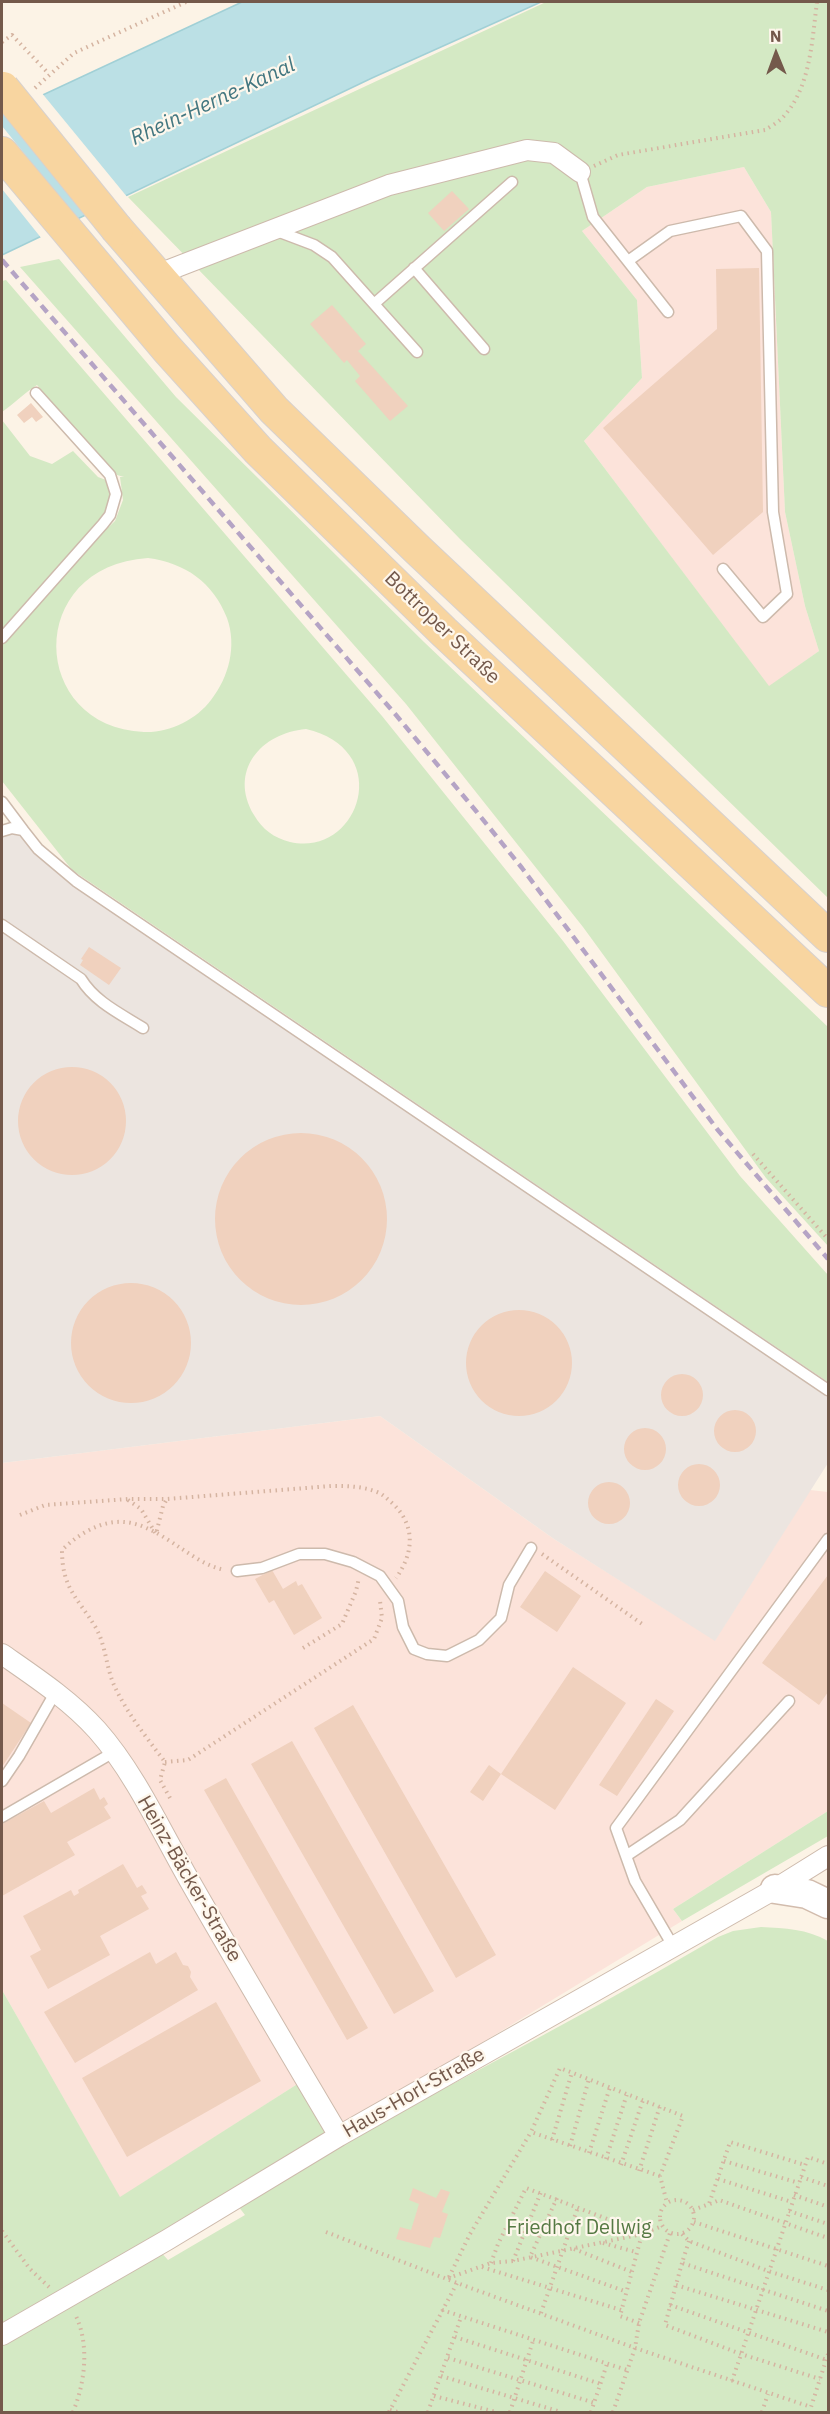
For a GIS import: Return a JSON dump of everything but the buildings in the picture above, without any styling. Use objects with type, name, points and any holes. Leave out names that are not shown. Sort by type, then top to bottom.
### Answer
[{"type":"main road","name":"Bottroper Straße","points":[[2,87],[117,229],[274,410],[418,550],[828,936]]},
{"type":"main road","name":"Bottroper Straße","points":[[2,153],[77,244],[258,450],[453,640],[828,991]]},
{"type":"street","points":[[156,275],[389,185],[527,150],[554,153],[580,172]]},
{"type":"street","name":"Heinz-Bäcker-Straße","points":[[2,1654],[55,1693],[98,1731],[114,1752],[339,2136]]},
{"type":"street","name":"Haus-Horl-Straße","points":[[2,2335],[167,2240],[339,2136],[775,1889],[828,1856]]},
{"type":"street","points":[[775,1889],[807,1894],[828,1904]]},
{"type":"lane","points":[[580,172],[593,217],[668,312]]},
{"type":"lane","points":[[374,304],[512,182]]},
{"type":"lane","points":[[627,261],[670,231],[741,216],[768,251],[773,512],[787,594],[763,617],[723,569]]},
{"type":"lane","points":[[274,230],[289,233],[314,244],[332,257],[417,352]]},
{"type":"lane","points":[[414,268],[484,349]]},
{"type":"lane","points":[[2,638],[103,524],[110,514],[116,494],[110,474],[36,393]]},
{"type":"lane","points":[[2,802],[38,849],[76,881],[828,1390]]},
{"type":"lane","points":[[2,831],[12,828],[23,830]]},
{"type":"lane","points":[[2,925],[81,979],[99,1000],[143,1028]]},
{"type":"lane","points":[[673,1946],[635,1881],[616,1828],[828,1539]]},
{"type":"lane","points":[[237,1571],[262,1568],[299,1554],[326,1554],[353,1562],[380,1576],[389,1588],[398,1601],[403,1626],[414,1649],[427,1654],[447,1656],[479,1640],[501,1618],[509,1585],[531,1548]]},
{"type":"lane","points":[[2,1780],[19,1756],[55,1693]]},
{"type":"lane","points":[[626,1856],[680,1820],[789,1701]]},
{"type":"lane","points":[[2,1817],[114,1752]]},
{"type":"path","points":[[2,42],[12,35],[49,74],[66,59],[85,48],[186,2]]},
{"type":"path","points":[[580,172],[618,155],[765,130],[783,117],[797,97],[809,60],[817,2]]},
{"type":"path","points":[[753,1154],[828,1239]]},
{"type":"path","points":[[20,1515],[45,1505],[356,1486],[380,1493],[399,1510],[408,1524],[411,1541],[404,1567],[389,1588]]},
{"type":"path","points":[[128,1499],[141,1509],[156,1534]]},
{"type":"path","points":[[156,1534],[167,1499]]},
{"type":"path","points":[[170,1798],[160,1780],[165,1762],[114,1686],[106,1653],[96,1629],[68,1586],[62,1569],[62,1550],[77,1535],[106,1525],[124,1522],[156,1534],[219,1569],[237,1571]]},
{"type":"path","points":[[531,1548],[552,1559],[645,1626]]},
{"type":"path","points":[[303,1648],[342,1624],[356,1591],[360,1571],[367,1581]]},
{"type":"path","points":[[165,1762],[188,1760],[374,1639],[382,1618],[380,1601],[373,1591]]},
{"type":"path","points":[[448,2279],[470,2234],[531,2132],[560,2068],[683,2115],[660,2176],[667,2203]]},
{"type":"path","points":[[552,2140],[572,2072]]},
{"type":"path","points":[[570,2146],[589,2079]]},
{"type":"path","points":[[589,2153],[610,2087]]},
{"type":"path","points":[[606,2159],[627,2094]]},
{"type":"path","points":[[621,2164],[643,2100]]},
{"type":"path","points":[[639,2171],[660,2106]]},
{"type":"path","points":[[531,2132],[639,2171],[660,2176]]},
{"type":"path","points":[[709,2204],[730,2142],[805,2165]]},
{"type":"path","points":[[732,2381],[808,2157],[828,2164]]},
{"type":"path","points":[[724,2161],[799,2183]]},
{"type":"path","points":[[801,2177],[828,2186]]},
{"type":"path","points":[[718,2179],[792,2202]]},
{"type":"path","points":[[491,2263],[526,2188],[557,2198],[644,2234]]},
{"type":"path","points":[[513,2261],[541,2192]]},
{"type":"path","points":[[794,2195],[828,2207]]},
{"type":"path","points":[[530,2257],[557,2198]]},
{"type":"path","points":[[693,2210],[719,2200],[828,2238]]},
{"type":"path","points":[[683,2201],[693,2210],[694,2222],[690,2229],[682,2234],[670,2233],[662,2226],[660,2212],[667,2203],[683,2201]]},
{"type":"path","points":[[541,2313],[578,2207]]},
{"type":"path","points":[[789,2211],[828,2224]]},
{"type":"path","points":[[694,2222],[828,2266]]},
{"type":"path","points":[[448,2279],[491,2263],[513,2261],[644,2234],[662,2226]]},
{"type":"path","points":[[2,2231],[30,2269],[56,2294]]},
{"type":"path","points":[[326,2232],[635,2348],[811,2407],[828,2355]]},
{"type":"path","points":[[613,2412],[635,2348],[639,2324],[670,2233]]},
{"type":"path","points":[[639,2324],[620,2316],[636,2252],[644,2234]]},
{"type":"path","points":[[682,2234],[689,2241],[768,2271],[828,2290]]},
{"type":"path","points":[[689,2241],[664,2325],[741,2354],[820,2379]]},
{"type":"path","points":[[602,2242],[636,2252]]},
{"type":"path","points":[[573,2248],[632,2272]]},
{"type":"path","points":[[530,2257],[627,2292]]},
{"type":"path","points":[[682,2264],[828,2311]]},
{"type":"path","points":[[482,2267],[621,2310]]},
{"type":"path","points":[[398,2412],[389,2411],[457,2283]]},
{"type":"path","points":[[676,2285],[828,2332]]},
{"type":"path","points":[[670,2305],[827,2360]]},
{"type":"path","points":[[67,2306],[81,2327],[84,2345],[83,2372],[73,2412]]},
{"type":"path","points":[[442,2310],[627,2370]]},
{"type":"path","points":[[428,2412],[461,2316]]},
{"type":"path","points":[[455,2337],[601,2384]]},
{"type":"path","points":[[510,2412],[533,2341]]},
{"type":"path","points":[[448,2358],[595,2403]]},
{"type":"path","points":[[591,2412],[607,2364]]},
{"type":"path","points":[[441,2376],[561,2412]]},
{"type":"path","points":[[762,2412],[768,2394]]},
{"type":"path","points":[[434,2396],[496,2412]]},
{"type":"shaded area","points":[[744,167],[771,212],[785,512],[805,606],[819,651],[769,687],[584,441],[642,378],[637,300],[582,231],[647,187]]},
{"type":"shaded area","points":[[2,824],[828,1380],[828,1463],[715,1641],[554,1539],[380,1416],[2,1463]]},
{"type":"shaded area","points":[[380,1416],[554,1539],[715,1640],[810,1490],[828,1492],[828,1811],[673,1909],[682,1921],[437,2070],[340,2125],[312,2078],[299,2083],[120,2198],[2,1990],[2,1657],[59,1699],[97,1736],[123,1772],[151,1820],[156,1817],[120,1752],[105,1732],[67,1696],[2,1648],[2,1463]]},
{"type":"green space","points":[[546,2],[828,2],[828,898],[460,539],[128,197]],"holes":[[[744,167],[771,212],[785,512],[805,606],[819,651],[769,686],[584,441],[642,378],[637,300],[582,231],[647,187]]]},
{"type":"green space","points":[[59,259],[176,397],[424,642],[828,1027],[828,1246],[766,1178],[583,927],[406,704],[20,267]]},
{"type":"green space","points":[[6,280],[382,716],[563,941],[740,1176],[828,1275],[828,1382],[72,870],[2,781],[2,644],[81,553],[115,521],[123,500],[120,477],[124,477],[117,475],[37,385],[2,412],[2,281]],"holes":[[[148,558],[174,564],[196,576],[206,585],[221,605],[227,618],[231,639],[227,671],[211,700],[198,714],[181,724],[153,732],[106,723],[79,704],[62,677],[56,646],[62,615],[79,588],[108,568]],[[306,729],[334,741],[351,758],[359,778],[358,799],[349,819],[334,834],[314,843],[290,842],[269,832],[254,815],[247,799],[245,784],[247,770],[253,757],[263,746],[290,732]]]},
{"type":"green space","points":[[2,420],[30,456],[52,464],[73,451],[98,477],[106,480],[111,493],[105,513],[2,631]]},
{"type":"green space","points":[[828,1811],[828,1836],[682,1921],[673,1909]]},
{"type":"green space","name":"Friedhof Dellwig","points":[[761,1927],[804,1932],[828,1941],[828,2412],[2,2412],[2,2340],[159,2250],[168,2260],[245,2215],[235,2202],[598,2005],[718,1937],[733,1931]]},
{"type":"green space","points":[[2,1990],[120,2197],[299,2083],[328,2138],[2,2333]]},
{"type":"water","name":"Rhein-Herne-Kanal","points":[[242,2],[541,2],[372,78],[2,255],[2,114]]},
{"type":"pier","points":[[41,92],[128,198],[89,216],[2,110]]},
{"type":"pier","points":[[2,126],[79,221],[42,239],[2,189]]},
{"type":"railway","points":[[2,260],[396,715],[476,811],[522,868],[717,1129],[828,1259]]}]
